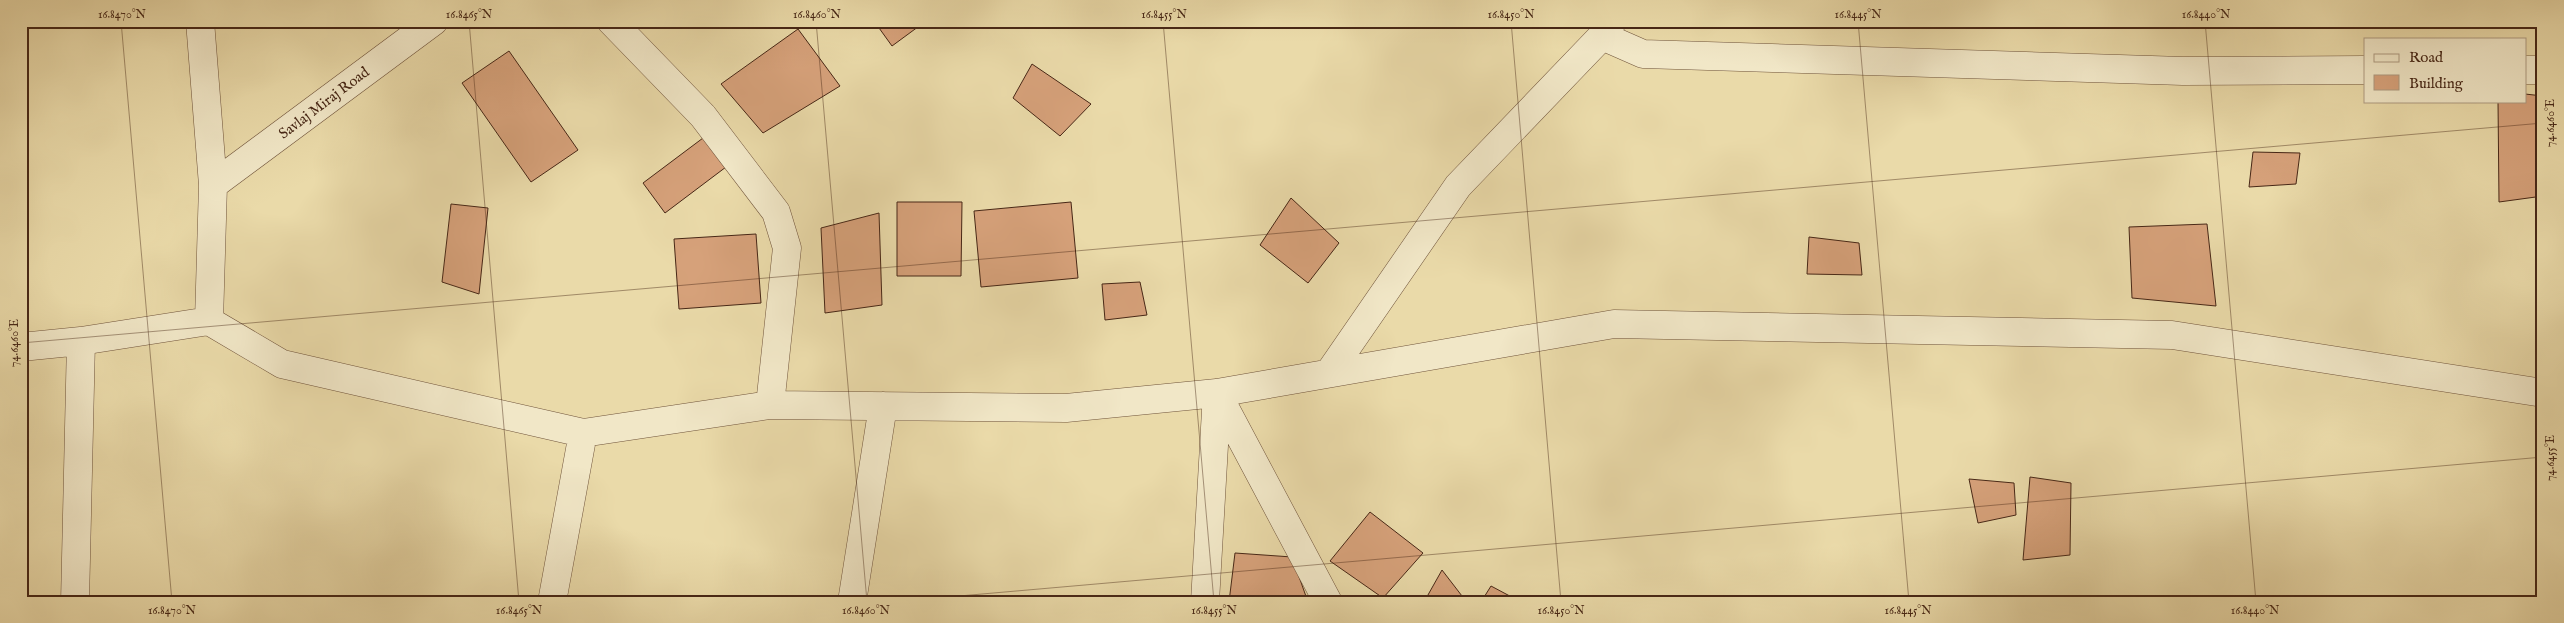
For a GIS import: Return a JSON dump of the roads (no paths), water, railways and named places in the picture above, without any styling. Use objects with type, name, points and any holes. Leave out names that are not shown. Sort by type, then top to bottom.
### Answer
[{"type":"street","points":[[200,21],[214,185],[209,321]]},
{"type":"street","name":"Savlaj Miraj Road","points":[[214,185],[434,21]]},
{"type":"street","points":[[612,21],[703,116],[776,212],[787,248],[770,405]]},
{"type":"street","points":[[1329,374],[1458,186],[1608,29],[1643,54],[2183,71],[2364,70]]},
{"type":"street","points":[[2526,70],[2543,70]]},
{"type":"street","points":[[21,347],[81,341],[209,321],[282,364],[583,433],[770,405],[1066,408],[1217,393],[1624,325],[2172,335],[2543,393]]},
{"type":"street","points":[[75,602],[81,341]]},
{"type":"street","points":[[1204,602],[1217,393]]},
{"type":"street","points":[[1217,393],[1328,602]]},
{"type":"street","points":[[852,602],[883,406]]},
{"type":"street","points":[[552,602],[583,433]]}]
